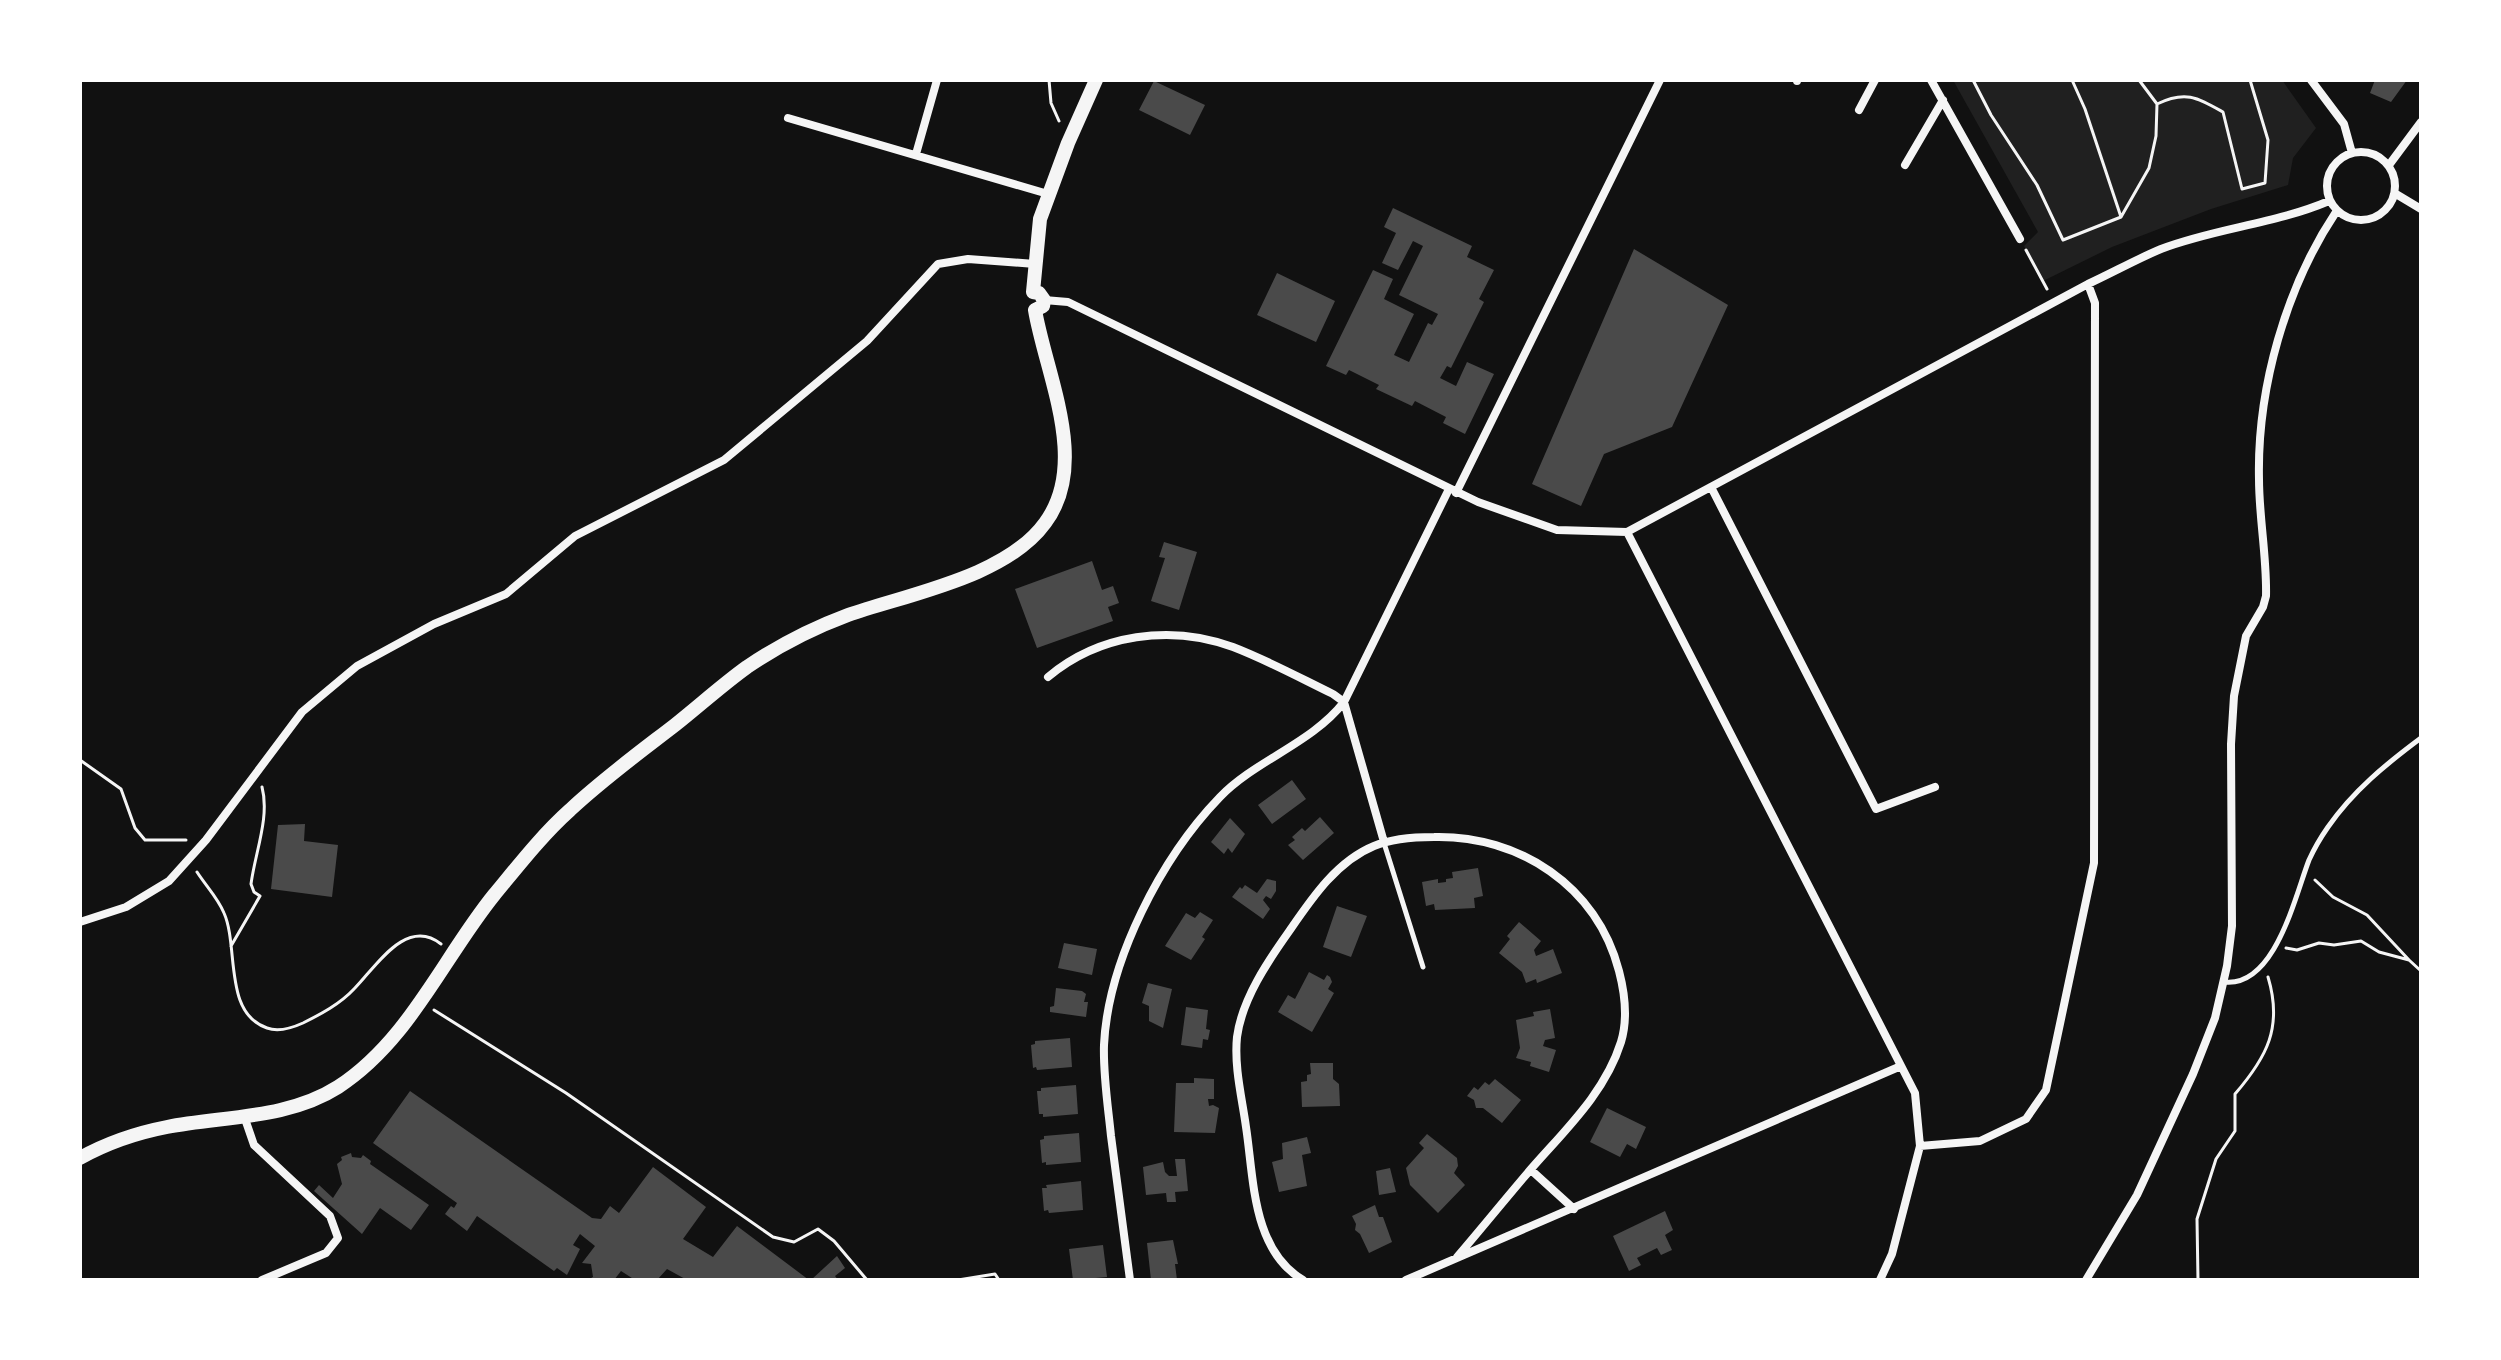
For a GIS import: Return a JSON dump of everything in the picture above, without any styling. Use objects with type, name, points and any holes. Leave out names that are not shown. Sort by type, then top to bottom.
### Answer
[{"type":"main road","points":[[80,1158],[99,1147],[134,1135],[310,1101],[336,1088],[364,1069],[387,1045],[492,897],[569,811],[749,667],[797,638],[845,616],[969,575],[1028,542],[1045,524],[1057,504],[1064,476],[1064,443],[1038,301],[1035,264],[1040,219],[1068,143],[1096,80]]},
{"type":"street","points":[[916,154],[937,80]]},
{"type":"street","points":[[1130,1280],[1104,1069],[1106,1015],[1123,957],[1153,890],[1174,854],[1214,803],[1237,781],[1326,722],[1344,702],[1660,80]]},
{"type":"street","points":[[1859,110],[1875,80]]},
{"type":"street","points":[[1931,80],[2020,239]]},
{"type":"street","points":[[2311,80],[2344,124],[2352,153]]},
{"type":"street","points":[[1905,165],[1943,100]]},
{"type":"street","points":[[788,118],[1048,194]]},
{"type":"street","points":[[2389,165],[2421,122]]},
{"type":"street","points":[[2352,153],[2372,153],[2389,165],[2395,179],[2396,194],[2382,215],[2359,222],[2336,212],[2329,201],[2326,181],[2335,163],[2352,153]]},
{"type":"street","points":[[2396,194],[2421,209]]},
{"type":"street","points":[[1038,301],[1068,302],[1452,491],[1557,530],[1627,532],[2088,284],[2162,249],[2243,224],[2296,215],[2329,201]]},
{"type":"street","points":[[2086,1280],[2137,1195],[2165,1137],[2206,1045],[2224,982],[2232,926],[2231,744],[2234,696],[2246,636],[2266,596],[2259,478],[2264,394],[2272,354],[2315,244],[2336,212]]},
{"type":"street","points":[[80,922],[126,907],[169,881],[206,840],[302,712],[357,666],[434,624],[506,594],[575,536],[724,460],[867,341],[938,264],[968,259],[1035,264]]},
{"type":"street","points":[[1920,1146],[1980,1141],[2026,1119],[2046,1090],[2094,863],[2095,303],[2088,284]]},
{"type":"street","points":[[1711,487],[1876,809],[1935,787]]},
{"type":"street","points":[[1627,532],[1915,1093],[1920,1146],[1892,1254],[1880,1280]]},
{"type":"street","points":[[1048,677],[1074,658],[1110,643],[1144,636],[1177,634],[1233,647],[1333,694],[1344,702],[1384,842]]},
{"type":"street","points":[[1303,1280],[1277,1256],[1261,1224],[1239,1079],[1237,1036],[1249,997],[1311,900],[1346,863],[1371,847],[1418,837],[1462,838],[1500,845],[1524,855],[1561,879],[1580,897],[1611,946],[1625,1002],[1625,1021],[1619,1047],[1610,1070],[1589,1103],[1457,1257]]},
{"type":"street","points":[[1406,1280],[1901,1066]]},
{"type":"street","points":[[244,1116],[254,1145],[330,1216],[338,1238],[326,1253],[262,1280]]},
{"type":"street","points":[[1531,1170],[1574,1209]]},
{"type":"lane","points":[[2224,982],[2236,984],[2262,966],[2295,904],[2310,857],[2326,829],[2363,785],[2421,738]]},
{"type":"lane","points":[[1384,842],[1423,967]]},
{"type":"path","points":[[1049,80],[1051,103],[1068,143]]},
{"type":"path","points":[[1973,80],[1991,115],[2037,185],[2063,240],[2121,217],[2149,168],[2156,136],[2157,104],[2139,80]]},
{"type":"path","points":[[2072,80],[2085,109],[2121,217]]},
{"type":"path","points":[[2157,104],[2169,98],[2193,96],[2223,112],[2242,189],[2254,186],[2265,183],[2268,140],[2250,80]]},
{"type":"path","points":[[2020,239],[2054,303]]},
{"type":"path","points":[[80,760],[121,789],[135,828],[145,840],[206,840]]},
{"type":"path","points":[[231,946],[260,896],[251,884],[264,801],[261,785],[254,775]]},
{"type":"path","points":[[2310,857],[2313,878],[2318,885],[2333,897],[2367,915],[2421,971]]},
{"type":"path","points":[[187,861],[224,912],[239,997],[247,1015],[267,1029],[294,1027],[337,1004],[353,991],[382,955],[416,935],[432,937],[453,954]]},
{"type":"path","points":[[2276,944],[2297,950],[2319,943],[2334,945],[2361,941],[2379,952],[2409,960]]},
{"type":"path","points":[[2198,1280],[2197,1219],[2216,1159],[2235,1131],[2235,1094],[2257,1068],[2271,1035],[2270,985],[2262,966]]},
{"type":"path","points":[[420,1001],[566,1093],[773,1237],[794,1242],[818,1229],[834,1241],[867,1280]]},
{"type":"path","points":[[958,1280],[995,1274],[999,1280]]},
{"type":"shaded area","points":[[1953,80],[2282,80],[2316,128],[2293,158],[2288,185],[2211,209],[2112,247],[2043,281],[2024,246],[2038,232]]},
{"type":"building","points":[[2375,80],[2407,80],[2391,102],[2370,93]]},
{"type":"building","points":[[1154,81],[1205,105],[1190,135],[1139,110]]},
{"type":"building","points":[[1393,208],[1472,246],[1467,257],[1494,270],[1479,299],[1484,302],[1451,368],[1447,366],[1440,378],[1456,386],[1467,362],[1494,374],[1465,434],[1443,423],[1446,417],[1415,401],[1412,406],[1376,389],[1379,385],[1349,370],[1346,375],[1326,366],[1373,270],[1393,279],[1384,299],[1414,314],[1394,355],[1409,362],[1428,323],[1432,325],[1438,314],[1399,295],[1423,246],[1413,241],[1398,270],[1382,263],[1396,233],[1384,227]]},
{"type":"building","points":[[1634,249],[1728,305],[1672,427],[1604,454],[1581,506],[1532,484]]},
{"type":"building","points":[[1277,273],[1335,301],[1316,342],[1257,315]]},
{"type":"building","points":[[1164,542],[1197,552],[1179,610],[1151,601],[1165,558],[1159,557]]},
{"type":"building","points":[[1092,561],[1102,590],[1113,586],[1119,603],[1108,607],[1113,621],[1037,648],[1015,589]]},
{"type":"building","points":[[1292,780],[1306,799],[1272,824],[1258,805]]},
{"type":"building","points":[[1320,817],[1334,833],[1303,860],[1288,845],[1302,828],[1305,831]]},
{"type":"building","points":[[1230,818],[1245,834],[1232,853],[1228,848],[1224,854],[1211,842]]},
{"type":"building","points":[[305,824],[304,841],[338,845],[332,897],[271,889],[278,825]]},
{"type":"building","points":[[1478,868],[1483,896],[1474,898],[1475,908],[1435,910],[1434,904],[1426,906],[1422,882],[1438,879],[1438,883],[1446,882],[1446,879],[1453,878],[1452,872]]},
{"type":"building","points":[[1267,879],[1276,881],[1276,891],[1271,899],[1266,896],[1263,900],[1270,909],[1263,919],[1232,897],[1245,885],[1257,893]]},
{"type":"building","points":[[1337,906],[1367,916],[1351,957],[1323,947]]},
{"type":"building","points":[[1200,912],[1213,920],[1191,960],[1165,946],[1186,913],[1195,918]]},
{"type":"building","points":[[1519,922],[1541,941],[1534,950],[1536,956],[1553,949],[1562,973],[1537,983],[1536,979],[1526,983],[1522,972],[1499,953],[1510,939],[1507,936]]},
{"type":"building","points":[[1064,943],[1097,949],[1092,975],[1058,968]]},
{"type":"building","points":[[1309,972],[1324,980],[1327,975],[1330,977],[1332,982],[1328,989],[1334,993],[1312,1032],[1278,1012],[1288,995],[1295,999]]},
{"type":"building","points":[[1148,983],[1172,989],[1163,1028],[1149,1021],[1149,1006],[1142,1003]]},
{"type":"building","points":[[1056,988],[1086,994],[1086,1017],[1050,1012],[1050,1007],[1054,1006]]},
{"type":"building","points":[[1186,1007],[1208,1010],[1206,1029],[1210,1030],[1208,1040],[1203,1039],[1202,1048],[1181,1045]]},
{"type":"building","points":[[1550,1009],[1555,1038],[1545,1040],[1543,1046],[1556,1050],[1549,1072],[1516,1058],[1520,1048],[1516,1020]]},
{"type":"building","points":[[1070,1038],[1072,1067],[1033,1068],[1031,1045],[1035,1041]]},
{"type":"building","points":[[1310,1063],[1333,1063],[1333,1079],[1339,1084],[1340,1106],[1302,1107],[1301,1082],[1307,1081],[1307,1075],[1311,1074]]},
{"type":"building","points":[[1194,1078],[1214,1079],[1214,1099],[1208,1099],[1209,1106],[1219,1108],[1215,1133],[1174,1132],[1176,1083],[1194,1083]]},
{"type":"building","points":[[1495,1079],[1521,1100],[1502,1123],[1483,1108],[1476,1108],[1474,1100],[1467,1096],[1474,1087],[1478,1090],[1485,1082],[1489,1085]]},
{"type":"building","points":[[1076,1085],[1078,1114],[1043,1117],[1039,1114],[1037,1091]]},
{"type":"building","points":[[410,1091],[592,1218],[601,1219],[610,1206],[619,1213],[653,1167],[706,1207],[683,1239],[713,1257],[737,1226],[809,1280],[687,1280],[667,1269],[657,1280],[635,1280],[621,1271],[614,1280],[587,1280],[593,1277],[591,1264],[582,1263],[595,1246],[580,1234],[573,1245],[580,1249],[567,1275],[557,1268],[554,1271],[477,1216],[467,1231],[445,1214],[457,1203],[373,1143]]},
{"type":"building","points":[[1607,1108],[1646,1127],[1636,1149],[1627,1144],[1620,1157],[1590,1142]]},
{"type":"building","points":[[1079,1133],[1081,1162],[1042,1163],[1040,1140],[1044,1136]]},
{"type":"building","points":[[1427,1134],[1457,1158],[1458,1166],[1454,1173],[1465,1185],[1438,1213],[1410,1185],[1406,1168],[1424,1148],[1419,1143]]},
{"type":"building","points":[[1307,1137],[1311,1153],[1302,1155],[1307,1186],[1279,1192],[1272,1162],[1283,1159],[1282,1143]]},
{"type":"building","points":[[351,1153],[352,1157],[361,1158],[363,1155],[371,1161],[370,1164],[429,1205],[411,1230],[380,1208],[362,1234],[314,1191],[319,1185],[333,1198],[342,1184],[337,1164],[341,1157]]},
{"type":"building","points":[[1175,1159],[1185,1159],[1188,1191],[1175,1192],[1176,1202],[1167,1202],[1166,1193],[1146,1195],[1143,1167],[1163,1162],[1169,1176],[1177,1176]]},
{"type":"building","points":[[1390,1168],[1396,1192],[1379,1195],[1376,1171]]},
{"type":"building","points":[[1081,1181],[1083,1210],[1044,1211],[1042,1188]]},
{"type":"building","points":[[1375,1205],[1392,1242],[1369,1253],[1355,1230],[1352,1216]]},
{"type":"building","points":[[1665,1211],[1673,1230],[1665,1235],[1672,1250],[1661,1255],[1657,1248],[1637,1258],[1641,1265],[1629,1271],[1613,1236]]},
{"type":"building","points":[[1173,1240],[1178,1264],[1175,1264],[1177,1280],[1151,1280],[1147,1243]]},
{"type":"building","points":[[1103,1245],[1107,1277],[1073,1280],[1069,1249]]},
{"type":"building","points":[[837,1256],[845,1268],[835,1276],[838,1280],[811,1280]]}]
